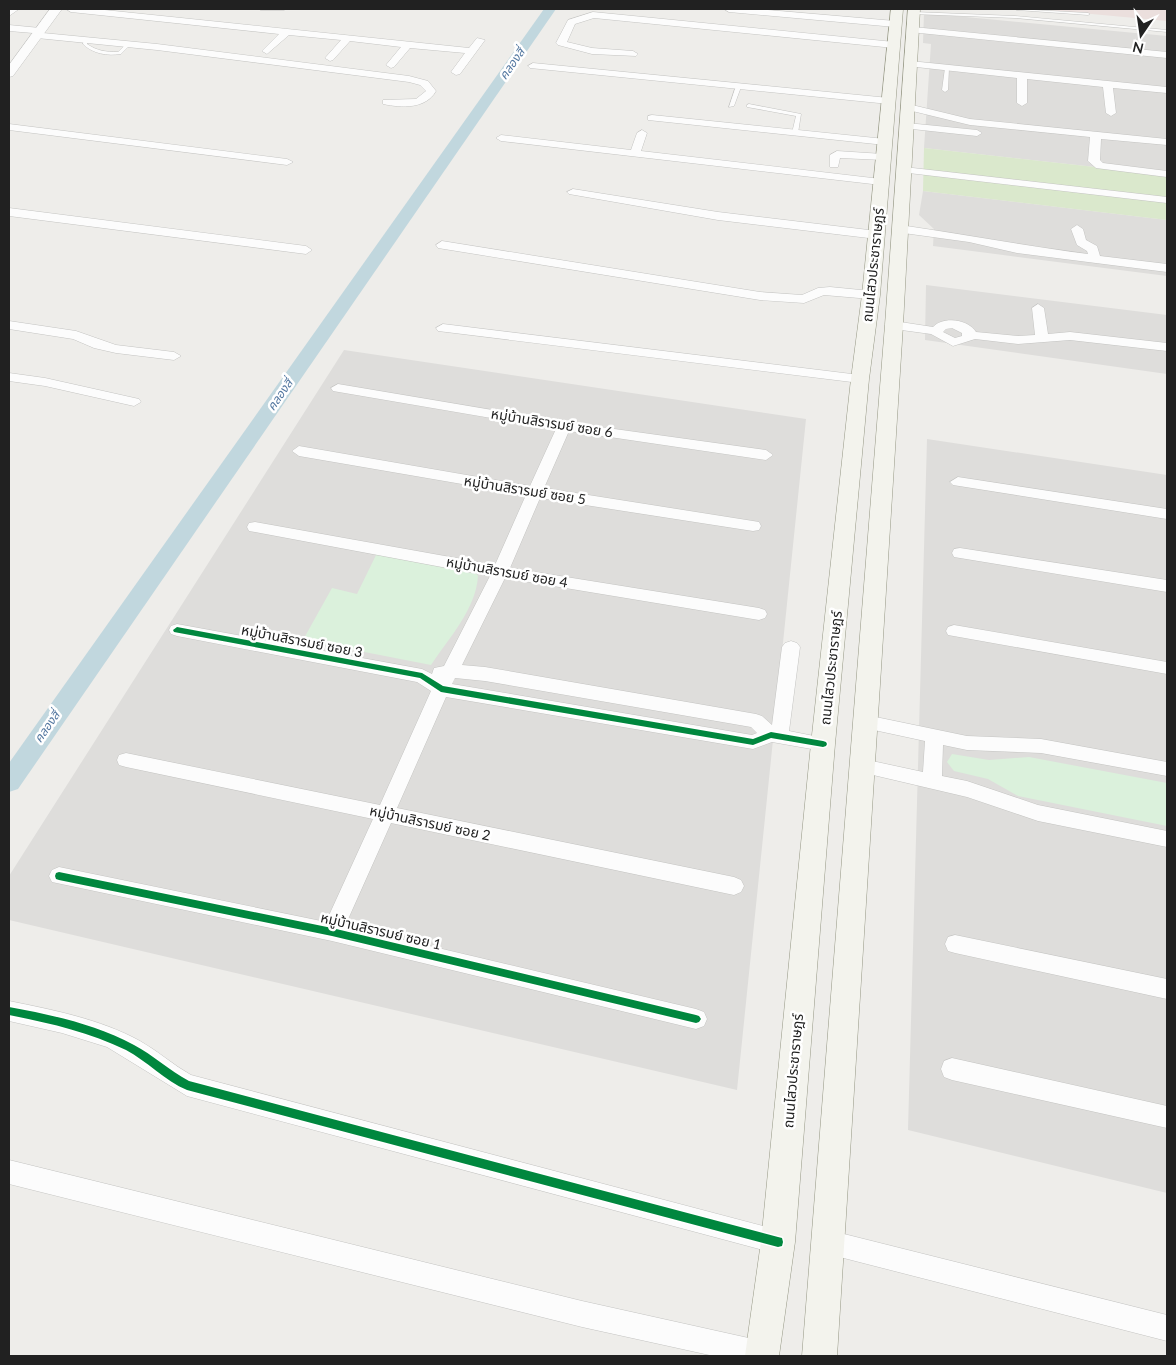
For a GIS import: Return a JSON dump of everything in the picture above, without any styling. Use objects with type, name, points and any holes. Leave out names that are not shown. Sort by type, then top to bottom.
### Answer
[{"type":"main road","name":"ถนนไสวประชาราษฎร์","points":[[762,1355],[778,1242],[823,744],[860,380],[871,295],[884,149],[901,111],[910,64],[904,22]]},
{"type":"main road","name":"ถนนไสวประชาราษฎร์","points":[[819,1356],[900,235],[904,170],[901,111],[904,22]]},
{"type":"main road","points":[[843,550],[878,554]]},
{"type":"street","points":[[9,13],[14,9]]},
{"type":"street","points":[[9,73],[56,9]]},
{"type":"street","points":[[71,9],[107,17],[224,29],[286,32],[470,51]]},
{"type":"street","points":[[165,23],[182,9]]},
{"type":"street","points":[[729,9],[904,22],[1167,55]]},
{"type":"street","points":[[632,54],[592,51],[560,43],[571,22],[593,15],[904,22]]},
{"type":"street","points":[[9,28],[409,79],[424,83],[431,91],[427,97],[411,103],[388,102]]},
{"type":"street","points":[[267,51],[286,32]]},
{"type":"street","points":[[330,58],[348,38]]},
{"type":"street","points":[[456,72],[480,40]]},
{"type":"street","points":[[391,65],[407,45]]},
{"type":"street","points":[[910,64],[1167,90]]},
{"type":"street","points":[[533,66],[738,87],[963,121],[1015,132]]},
{"type":"street","points":[[1022,76],[1022,103]]},
{"type":"street","points":[[1108,84],[1111,112]]},
{"type":"street","points":[[901,111],[1015,132],[1095,141],[1167,142]]},
{"type":"street","points":[[652,118],[795,133],[884,149]]},
{"type":"street","points":[[9,127],[284,166],[9,133]]},
{"type":"street","points":[[635,153],[642,132]]},
{"type":"street","points":[[501,138],[881,182]]},
{"type":"street","points":[[1095,141],[1094,161],[1100,166],[1167,174]]},
{"type":"street","points":[[834,165],[834,155],[837,154],[884,149]]},
{"type":"street","points":[[904,170],[1167,200]]},
{"type":"street","points":[[573,192],[718,216],[876,235]]},
{"type":"street","points":[[9,212],[306,250]]},
{"type":"street","points":[[1077,230],[1081,242],[1093,249],[1095,259]]},
{"type":"street","points":[[900,235],[1000,251],[1017,249],[1167,268]]},
{"type":"street","points":[[442,246],[760,296],[804,299],[822,291],[871,295]]},
{"type":"street","points":[[1038,308],[1042,337]]},
{"type":"street","points":[[9,325],[76,335],[99,345],[116,349],[174,356]]},
{"type":"street","points":[[894,325],[936,331],[941,338],[953,342],[965,340],[970,335],[1018,340],[1070,336],[1167,347]]},
{"type":"street","points":[[443,328],[860,380]]},
{"type":"street","points":[[9,377],[134,402]]},
{"type":"street","name":"หมู่บ้านสิรารมย์ ซอย 6","points":[[338,388],[564,426],[766,455]]},
{"type":"street","points":[[332,932],[441,688],[500,572],[564,426]]},
{"type":"street","name":"หมู่บ้านสิรารมย์ ซอย 5","points":[[299,451],[535,492],[752,526]]},
{"type":"street","points":[[958,482],[1167,514]]},
{"type":"street","name":"หมู่บ้านสิรารมย์ ซอย 4","points":[[255,527],[500,572],[759,614]]},
{"type":"street","points":[[960,553],[1167,586]]},
{"type":"street","name":"หมู่บ้านสิรารมย์ ซอย 3","points":[[177,630],[422,676]]},
{"type":"street","points":[[954,631],[1167,668]]},
{"type":"street","points":[[775,736],[791,647]]},
{"type":"street","points":[[422,676],[450,671],[485,674],[756,721],[775,736]]},
{"type":"street","points":[[422,676],[441,688],[753,742],[775,736],[823,744]]},
{"type":"street","points":[[553,708],[560,687]]},
{"type":"street","points":[[651,724],[655,703]]},
{"type":"street","points":[[866,722],[967,743],[1041,746],[1167,769]]},
{"type":"street","points":[[932,782],[934,737]]},
{"type":"street","name":"หมู่บ้านสิรารมย์ ซอย 2","points":[[126,760],[734,886]]},
{"type":"street","points":[[863,766],[967,789],[1038,813],[1167,839]]},
{"type":"street","name":"หมู่บ้านสิรารมย์ ซอย 1","points":[[59,876],[332,932],[696,1019]]},
{"type":"street","points":[[955,944],[1167,989]]},
{"type":"street","points":[[9,1010],[60,1021],[120,1043],[146,1057],[169,1076],[187,1085],[778,1242]]},
{"type":"street","points":[[952,1069],[1167,1117]]},
{"type":"street","points":[[9,1172],[582,1314],[762,1355]]},
{"type":"street","points":[[828,1242],[1167,1328]]},
{"type":"lane","points":[[261,9],[284,9]]},
{"type":"lane","points":[[1015,18],[1016,9],[1087,12],[1088,23]]},
{"type":"lane","points":[[904,22],[1015,18],[1167,31]]},
{"type":"lane","points":[[945,90],[947,68]]},
{"type":"lane","points":[[732,106],[738,87]]},
{"type":"lane","points":[[749,106],[799,115],[795,133]]},
{"type":"shaded area","points":[[1038,9],[1167,9],[1167,21]]},
{"type":"shaded area","points":[[924,13],[1167,36],[1167,175],[924,148],[931,44],[923,43]]},
{"type":"shaded area","points":[[923,191],[1167,220],[1167,276],[933,246],[934,229],[919,215]]},
{"type":"shaded area","points":[[926,285],[1167,315],[1167,374],[925,340]]},
{"type":"shaded area","points":[[344,350],[806,419],[737,1090],[9,920],[9,876]]},
{"type":"shaded area","points":[[927,439],[1167,475],[1167,1193],[908,1130]]},
{"type":"green space","points":[[924,148],[1167,175],[1167,220],[923,191]]},
{"type":"green space","points":[[378,551],[469,565],[478,576],[476,588],[467,612],[431,665],[303,640],[332,588],[357,594]]},
{"type":"green space","points":[[952,754],[989,760],[1029,757],[1167,783],[1167,826],[1018,796],[988,779],[954,771],[947,762]]},
{"type":"waterway","name":"คลองสี่","points":[[9,782],[550,9]]},
{"type":"cycle path","points":[[177,630],[422,676],[441,689],[753,742],[771,735],[823,744]]},
{"type":"cycle path","points":[[59,876],[332,932],[696,1019]]},
{"type":"cycle path","points":[[9,1011],[62,1023],[114,1040],[146,1057],[187,1085],[778,1242]]}]
